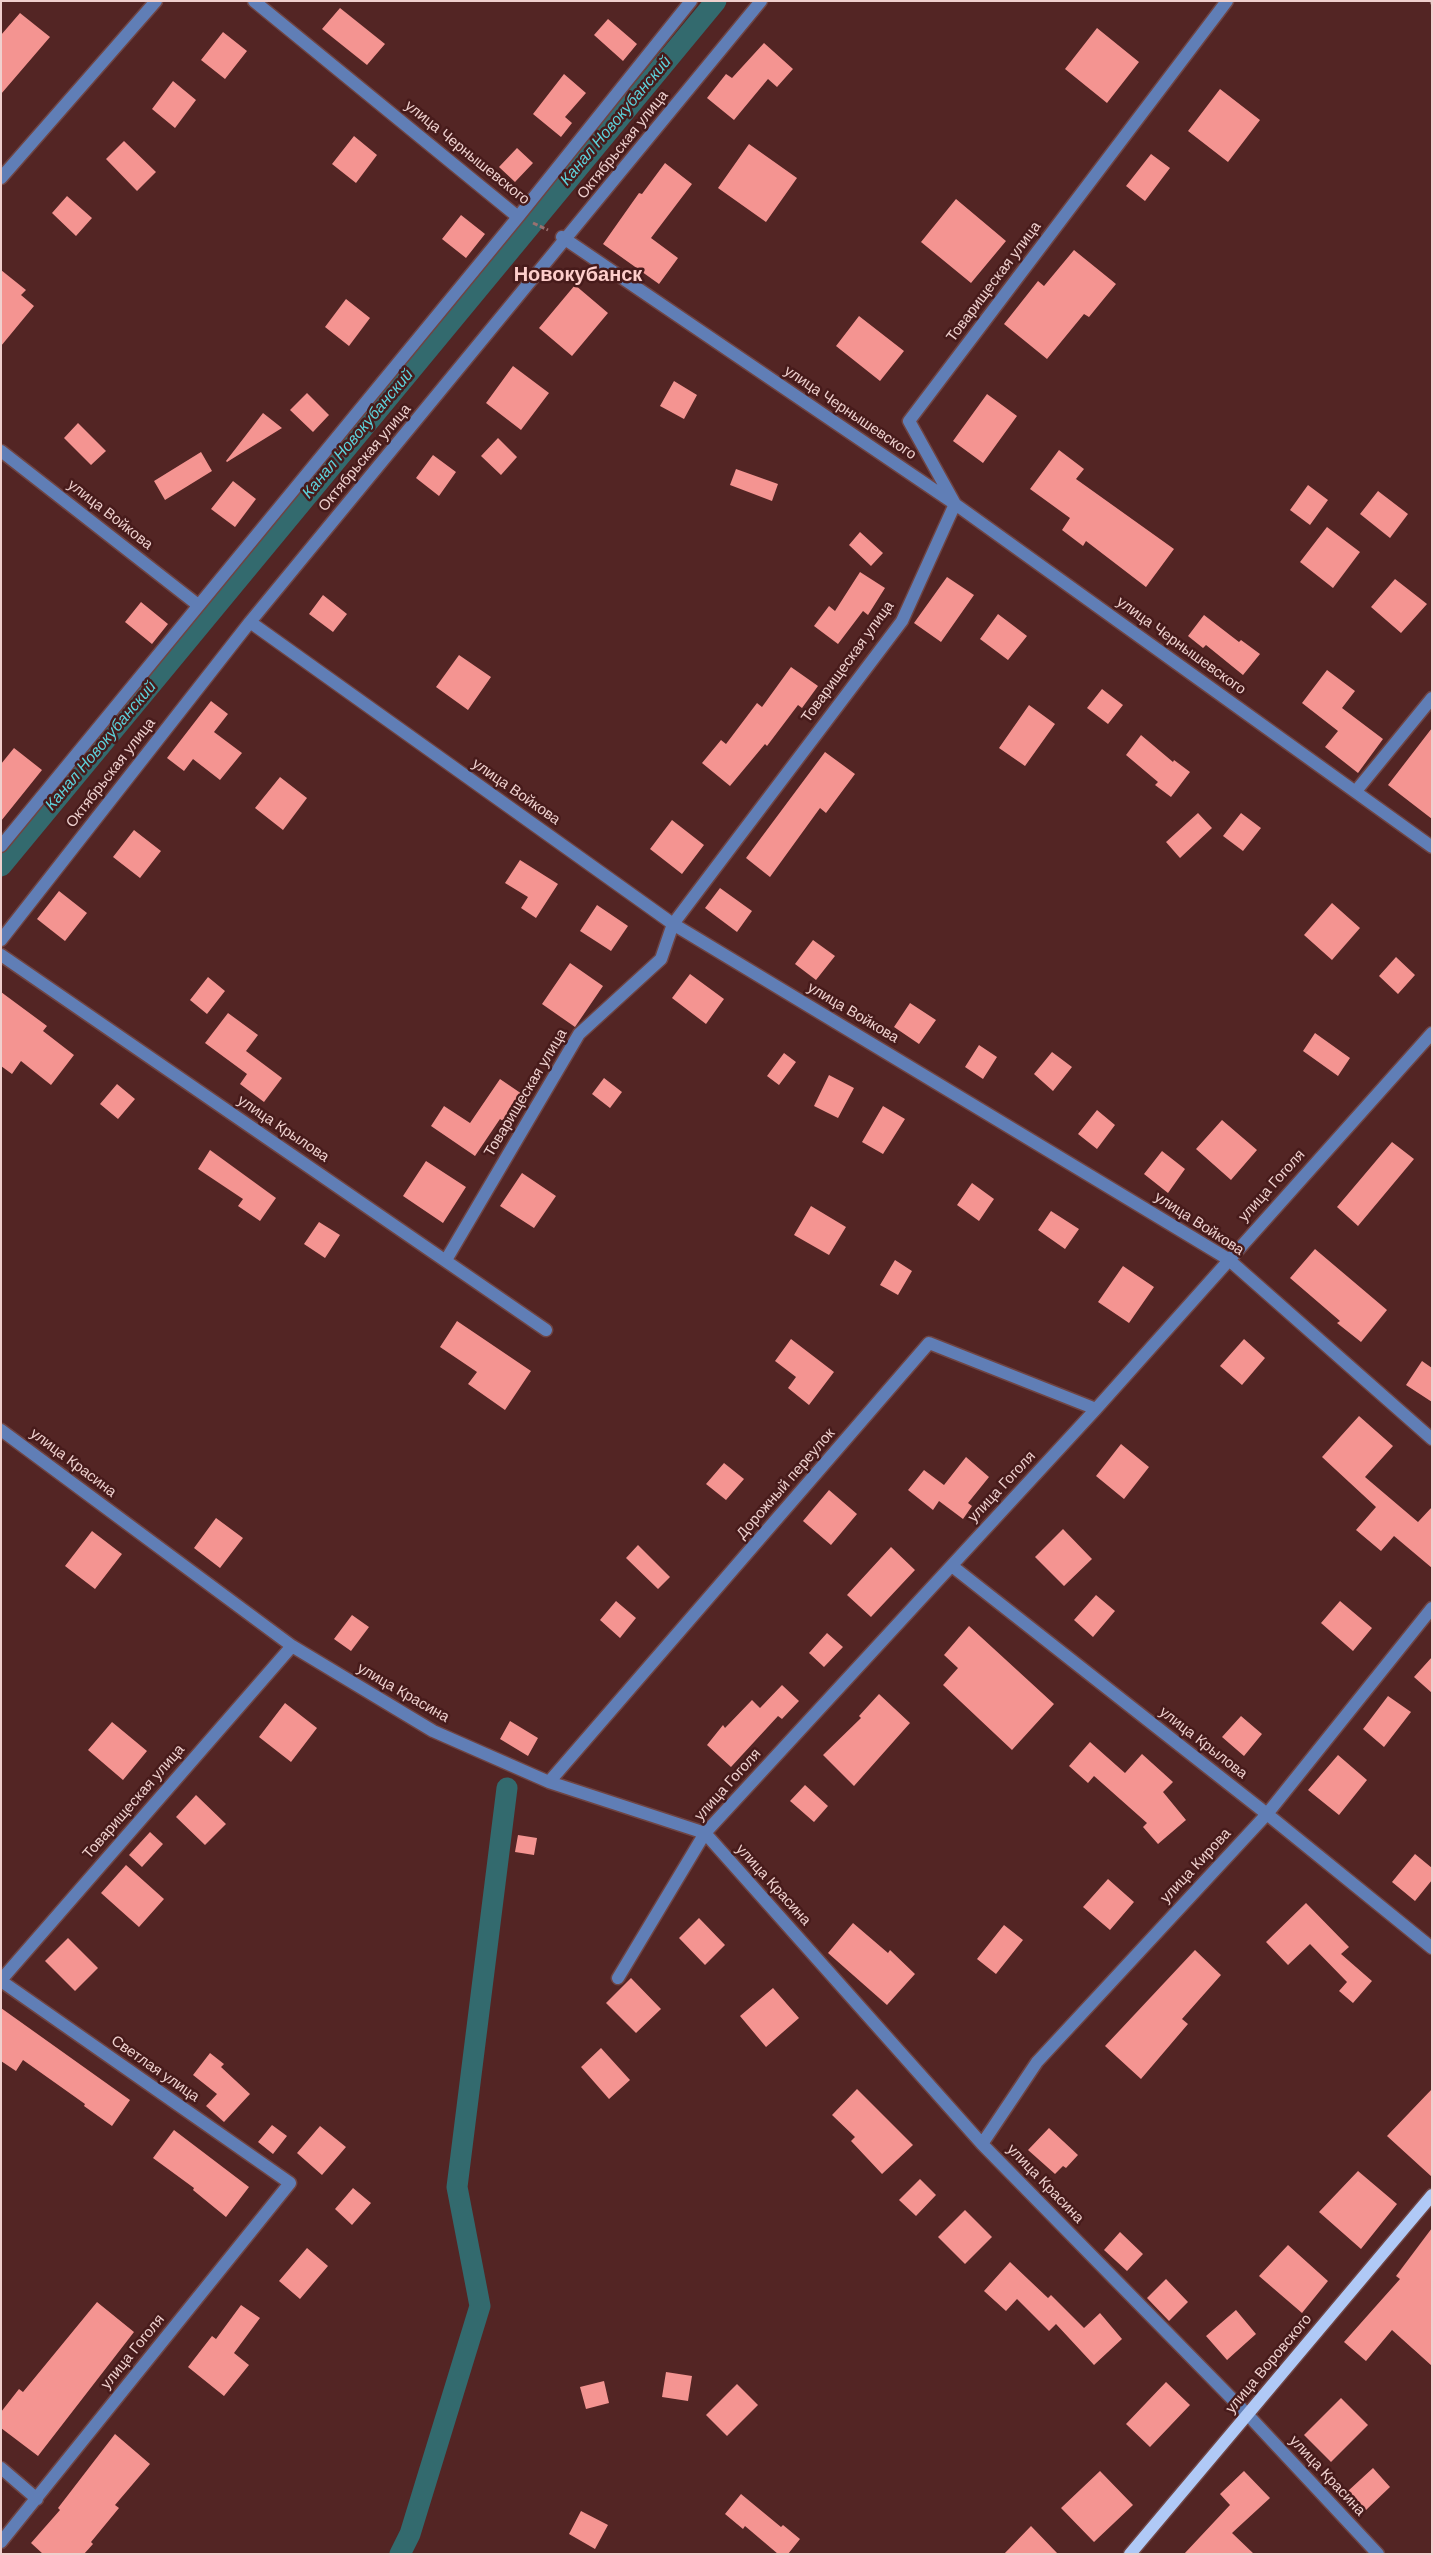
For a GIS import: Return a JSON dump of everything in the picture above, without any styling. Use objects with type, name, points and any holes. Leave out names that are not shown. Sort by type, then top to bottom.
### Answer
[{"type":"main road","name":"улица Воровского","points":[[1130,2554],[1432,2195]]},
{"type":"street","points":[[1,178],[156,1]]},
{"type":"street","name":"улица Чернышевского","points":[[254,1],[518,217]]},
{"type":"street","points":[[1,846],[518,217],[691,1]]},
{"type":"street","name":"Октябрьская улица","points":[[1,940],[250,622],[761,1]]},
{"type":"street","name":"Товарищеская улица","points":[[446,1260],[579,1034],[661,959],[673,924],[902,621],[955,504],[909,421],[1227,1]]},
{"type":"street","name":"улица Чернышевского","points":[[564,239],[955,504],[1432,847]]},
{"type":"street","name":"улица Войкова","points":[[1,451],[198,605]]},
{"type":"street","name":"улица Войкова","points":[[250,622],[673,924],[1228,1259],[1432,1439]]},
{"type":"street","points":[[1356,791],[1432,698]]},
{"type":"street","name":"улица Крылова","points":[[1,955],[546,1330]]},
{"type":"street","name":"улица Гоголя","points":[[618,1978],[705,1833],[1096,1409],[1228,1259],[1432,1033]]},
{"type":"street","name":"Дорожный переулок","points":[[549,1782],[929,1343],[1096,1409]]},
{"type":"street","name":"улица Красина","points":[[1,1430],[292,1646],[433,1730],[549,1782],[705,1833],[982,2144],[1248,2415],[1378,2554]]},
{"type":"street","name":"улица Крылова","points":[[952,1566],[1267,1814],[1432,1948]]},
{"type":"street","name":"улица Кирова","points":[[982,2144],[1038,2062],[1267,1814],[1432,1608]]},
{"type":"street","name":"Товарищеская улица","points":[[1,1981],[292,1646]]},
{"type":"street","name":"Светлая улица","points":[[1,1981],[290,2183]]},
{"type":"street","name":"улица Гоголя","points":[[1,2542],[290,2183]]},
{"type":"street","points":[[1,2468],[37,2499]]},
{"type":"path","name":"улица Чернышевского","points":[[518,217],[564,239]]},
{"type":"building","points":[[340,8],[385,44],[367,65],[322,29]]},
{"type":"building","points":[[20,13],[50,37],[1,94],[1,35]]},
{"type":"building","points":[[608,19],[637,44],[623,61],[594,35]]},
{"type":"building","points":[[1097,28],[1139,62],[1107,103],[1065,69]]},
{"type":"building","points":[[223,32],[247,51],[225,79],[201,60]]},
{"type":"building","points":[[764,43],[793,69],[777,87],[768,79],[734,120],[707,98],[726,74],[732,78]]},
{"type":"building","points":[[564,74],[586,93],[565,117],[572,123],[561,137],[533,114]]},
{"type":"building","points":[[173,81],[196,100],[175,128],[152,109]]},
{"type":"building","points":[[1220,89],[1260,120],[1228,162],[1188,131]]},
{"type":"building","points":[[354,136],[377,155],[356,183],[332,164]]},
{"type":"building","points":[[124,141],[156,172],[137,191],[106,159]]},
{"type":"building","points":[[749,144],[797,178],[766,222],[718,188]]},
{"type":"building","points":[[517,148],[533,163],[515,182],[499,167]]},
{"type":"building","points":[[1151,154],[1170,168],[1145,201],[1126,186]]},
{"type":"building","points":[[665,163],[692,184],[651,238],[678,258],[659,284],[603,244],[639,193],[642,194]]},
{"type":"building","points":[[67,196],[92,218],[76,236],[52,213]]},
{"type":"building","points":[[956,199],[1006,241],[971,283],[921,242]]},
{"type":"building","points":[[461,215],[485,234],[466,258],[442,239]]},
{"type":"building","points":[[1074,250],[1116,284],[1089,317],[1084,314],[1047,359],[1004,324],[1038,281],[1044,286]]},
{"type":"building","points":[[1,270],[26,290],[21,295],[34,306],[1,346]]},
{"type":"building","points":[[575,285],[608,313],[572,356],[539,328]]},
{"type":"building","points":[[346,299],[370,318],[349,346],[325,327]]},
{"type":"building","points":[[859,316],[904,351],[880,381],[836,346]]},
{"type":"building","points":[[513,366],[549,393],[521,430],[486,403]]},
{"type":"building","points":[[674,381],[697,395],[684,419],[660,406]]},
{"type":"building","points":[[307,393],[329,415],[313,432],[290,410]]},
{"type":"building","points":[[987,394],[1017,416],[983,463],[953,441]]},
{"type":"building","points":[[263,413],[282,428],[227,462],[226,461]]},
{"type":"building","points":[[78,423],[106,451],[91,465],[64,438]]},
{"type":"building","points":[[498,438],[517,457],[501,475],[481,456]]},
{"type":"building","points":[[1059,450],[1084,469],[1076,479],[1174,549],[1146,587],[1086,541],[1083,546],[1062,530],[1070,518],[1030,489]]},
{"type":"building","points":[[201,452],[212,471],[165,500],[154,481]]},
{"type":"building","points":[[433,455],[456,472],[439,496],[416,478]]},
{"type":"building","points":[[736,469],[778,484],[772,501],[730,485]]},
{"type":"building","points":[[233,481],[256,499],[235,527],[211,509]]},
{"type":"building","points":[[1308,485],[1328,500],[1310,525],[1290,510]]},
{"type":"building","points":[[1378,491],[1408,514],[1390,538],[1360,514]]},
{"type":"building","points":[[1327,527],[1360,552],[1333,588],[1300,562]]},
{"type":"building","points":[[860,532],[883,553],[871,566],[849,545]]},
{"type":"building","points":[[860,572],[885,588],[868,615],[863,611],[838,644],[814,626],[829,606],[835,611]]},
{"type":"building","points":[[947,577],[974,595],[941,642],[914,623]]},
{"type":"building","points":[[1395,579],[1427,604],[1401,633],[1371,607]]},
{"type":"building","points":[[323,595],[347,614],[333,632],[309,614]]},
{"type":"building","points":[[141,602],[168,624],[152,644],[125,622]]},
{"type":"building","points":[[998,614],[1027,636],[1008,660],[980,639]]},
{"type":"building","points":[[1204,615],[1239,642],[1241,640],[1260,654],[1243,675],[1206,645],[1203,648],[1188,636]]},
{"type":"building","points":[[459,655],[491,677],[468,710],[436,687]]},
{"type":"building","points":[[791,667],[818,686],[802,708],[798,705],[767,746],[765,744],[730,786],[702,763],[721,740],[726,744],[757,703],[762,707]]},
{"type":"building","points":[[1327,670],[1355,691],[1342,708],[1383,739],[1358,773],[1325,747],[1338,731],[1302,703]]},
{"type":"building","points":[[1102,689],[1123,705],[1108,724],[1087,708]]},
{"type":"building","points":[[211,701],[228,714],[214,732],[242,753],[220,780],[193,759],[184,771],[167,758]]},
{"type":"building","points":[[1029,705],[1055,724],[1025,766],[999,748]]},
{"type":"building","points":[[1432,728],[1432,819],[1388,785]]},
{"type":"building","points":[[1141,735],[1173,762],[1174,760],[1190,772],[1171,797],[1155,785],[1158,782],[1126,755]]},
{"type":"building","points":[[14,748],[42,770],[1,821],[1,764]]},
{"type":"building","points":[[825,752],[855,774],[826,813],[820,808],[770,877],[746,858]]},
{"type":"building","points":[[280,777],[307,798],[283,830],[255,808]]},
{"type":"building","points":[[1198,813],[1212,828],[1180,858],[1166,842]]},
{"type":"building","points":[[1241,813],[1261,828],[1243,851],[1223,836]]},
{"type":"building","points":[[672,820],[704,845],[682,874],[650,849]]},
{"type":"building","points":[[134,830],[161,851],[140,878],[113,857]]},
{"type":"building","points":[[520,860],[558,884],[536,918],[521,908],[528,897],[505,883]]},
{"type":"building","points":[[720,888],[752,911],[737,932],[705,908]]},
{"type":"building","points":[[59,891],[87,913],[65,941],[37,919]]},
{"type":"building","points":[[1332,903],[1360,928],[1332,960],[1304,935]]},
{"type":"building","points":[[597,905],[628,926],[611,951],[580,931]]},
{"type":"building","points":[[813,940],[835,956],[816,980],[795,964]]},
{"type":"building","points":[[1396,957],[1415,975],[1398,994],[1379,976]]},
{"type":"building","points":[[570,963],[603,986],[575,1027],[542,1004]]},
{"type":"building","points":[[690,974],[724,999],[706,1024],[672,998]]},
{"type":"building","points":[[208,977],[225,991],[207,1014],[190,1000]]},
{"type":"building","points":[[1,992],[47,1026],[43,1031],[74,1055],[51,1085],[21,1061],[12,1074],[1,1066]]},
{"type":"building","points":[[910,1003],[936,1020],[919,1044],[894,1027]]},
{"type":"building","points":[[228,1013],[258,1035],[246,1051],[282,1078],[264,1102],[240,1084],[247,1074],[205,1043]]},
{"type":"building","points":[[1315,1033],[1350,1058],[1338,1076],[1303,1051]]},
{"type":"building","points":[[979,1045],[997,1057],[983,1079],[965,1067]]},
{"type":"building","points":[[1052,1052],[1072,1067],[1053,1091],[1034,1074]]},
{"type":"building","points":[[784,1053],[796,1062],[779,1085],[767,1076]]},
{"type":"building","points":[[829,1075],[854,1088],[838,1118],[814,1106]]},
{"type":"building","points":[[604,1078],[622,1092],[610,1108],[592,1094]]},
{"type":"building","points":[[500,1079],[522,1094],[503,1121],[500,1119],[475,1156],[431,1126],[444,1106],[470,1123]]},
{"type":"building","points":[[117,1084],[135,1099],[118,1119],[100,1104]]},
{"type":"building","points":[[883,1106],[905,1119],[883,1154],[862,1142]]},
{"type":"building","points":[[1097,1110],[1115,1125],[1097,1149],[1078,1134]]},
{"type":"building","points":[[1222,1120],[1257,1150],[1231,1180],[1196,1149]]},
{"type":"building","points":[[1392,1142],[1414,1159],[1358,1226],[1337,1207]]},
{"type":"building","points":[[210,1150],[276,1198],[260,1221],[238,1206],[243,1199],[198,1169]]},
{"type":"building","points":[[1162,1151],[1185,1169],[1168,1193],[1144,1174]]},
{"type":"building","points":[[426,1161],[466,1187],[443,1223],[403,1196]]},
{"type":"building","points":[[522,1173],[556,1196],[534,1228],[500,1206]]},
{"type":"building","points":[[972,1183],[994,1199],[979,1221],[957,1205]]},
{"type":"building","points":[[811,1206],[846,1227],[829,1255],[794,1235]]},
{"type":"building","points":[[1051,1211],[1079,1229],[1065,1249],[1038,1230]]},
{"type":"building","points":[[319,1222],[340,1235],[325,1258],[304,1244]]},
{"type":"building","points":[[1315,1249],[1387,1310],[1361,1342],[1337,1323],[1340,1321],[1290,1278]]},
{"type":"building","points":[[895,1260],[912,1271],[898,1295],[880,1285]]},
{"type":"building","points":[[1123,1266],[1154,1287],[1129,1323],[1098,1302]]},
{"type":"building","points":[[457,1321],[531,1371],[505,1410],[468,1384],[477,1372],[440,1347]]},
{"type":"building","points":[[791,1339],[834,1372],[809,1405],[788,1388],[796,1377],[775,1361]]},
{"type":"building","points":[[1244,1339],[1265,1358],[1242,1385],[1220,1366]]},
{"type":"building","points":[[1422,1361],[1432,1368],[1432,1402],[1406,1385]]},
{"type":"building","points":[[1359,1416],[1393,1446],[1365,1477],[1418,1522],[1432,1507],[1432,1568],[1394,1536],[1381,1551],[1356,1530],[1376,1507],[1322,1457]]},
{"type":"building","points":[[1121,1444],[1149,1467],[1124,1499],[1096,1476]]},
{"type":"building","points":[[966,1457],[989,1477],[968,1503],[972,1506],[963,1519],[939,1501],[933,1510],[908,1490],[924,1470],[944,1485]]},
{"type":"building","points":[[724,1463],[744,1479],[726,1500],[706,1484]]},
{"type":"building","points":[[829,1490],[857,1514],[831,1545],[803,1521]]},
{"type":"building","points":[[216,1518],[243,1538],[220,1568],[194,1548]]},
{"type":"building","points":[[1063,1529],[1092,1559],[1064,1586],[1035,1557]]},
{"type":"building","points":[[92,1531],[122,1554],[95,1589],[65,1566]]},
{"type":"building","points":[[638,1545],[670,1577],[658,1589],[626,1558]]},
{"type":"building","points":[[891,1547],[915,1570],[871,1617],[847,1595]]},
{"type":"building","points":[[1096,1595],[1115,1611],[1093,1637],[1074,1620]]},
{"type":"building","points":[[616,1601],[636,1618],[620,1638],[600,1620]]},
{"type":"building","points":[[1340,1601],[1372,1628],[1353,1651],[1321,1623]]},
{"type":"building","points":[[352,1615],[369,1627],[351,1651],[334,1639]]},
{"type":"building","points":[[969,1626],[1054,1704],[1012,1750],[943,1685],[958,1668],[944,1655]]},
{"type":"building","points":[[827,1633],[843,1647],[824,1667],[809,1653]]},
{"type":"building","points":[[1432,1657],[1432,1693],[1414,1677]]},
{"type":"building","points":[[782,1685],[799,1701],[782,1719],[778,1716],[731,1767],[707,1745],[723,1725],[725,1728],[752,1700],[760,1708]]},
{"type":"building","points":[[879,1694],[910,1723],[854,1786],[823,1755],[861,1718],[859,1716]]},
{"type":"building","points":[[1388,1696],[1411,1712],[1384,1747],[1363,1729]]},
{"type":"building","points":[[285,1703],[317,1728],[291,1762],[259,1737]]},
{"type":"building","points":[[1241,1716],[1262,1734],[1244,1756],[1222,1737]]},
{"type":"building","points":[[510,1721],[538,1738],[528,1756],[500,1739]]},
{"type":"building","points":[[112,1722],[147,1751],[123,1780],[88,1750]]},
{"type":"building","points":[[1090,1742],[1125,1773],[1142,1754],[1173,1782],[1163,1792],[1186,1820],[1158,1844],[1143,1827],[1147,1823],[1094,1776],[1088,1783],[1069,1766]]},
{"type":"building","points":[[1338,1755],[1367,1780],[1339,1815],[1308,1790]]},
{"type":"building","points":[[805,1785],[828,1806],[814,1822],[790,1801]]},
{"type":"building","points":[[196,1795],[226,1824],[205,1845],[176,1817]]},
{"type":"building","points":[[150,1832],[163,1844],[142,1867],[129,1855]]},
{"type":"building","points":[[518,1835],[537,1838],[534,1855],[515,1852]]},
{"type":"building","points":[[1415,1854],[1432,1868],[1432,1880],[1415,1901],[1392,1882]]},
{"type":"building","points":[[126,1865],[164,1899],[139,1927],[101,1893]]},
{"type":"building","points":[[1108,1879],[1134,1902],[1110,1930],[1083,1907]]},
{"type":"building","points":[[1306,1903],[1349,1947],[1341,1954],[1372,1981],[1353,2003],[1339,1991],[1347,1982],[1310,1944],[1288,1965],[1266,1942]]},
{"type":"building","points":[[699,1918],[725,1945],[705,1965],[679,1938]]},
{"type":"building","points":[[853,1923],[888,1953],[890,1950],[915,1974],[887,2005],[828,1953]]},
{"type":"building","points":[[1004,1925],[1023,1940],[996,1974],[977,1959]]},
{"type":"building","points":[[68,1938],[98,1968],[75,1991],[45,1961]]},
{"type":"building","points":[[1195,1950],[1221,1975],[1182,2019],[1188,2024],[1141,2079],[1105,2046]]},
{"type":"building","points":[[631,1978],[661,2009],[636,2033],[606,2003]]},
{"type":"building","points":[[773,1988],[799,2018],[766,2047],[740,2016]]},
{"type":"building","points":[[1,2008],[130,2100],[112,2126],[84,2106],[85,2104],[23,2060],[16,2071],[1,2061]]},
{"type":"building","points":[[601,2048],[630,2080],[609,2099],[581,2067]]},
{"type":"building","points":[[210,2053],[224,2064],[221,2067],[250,2094],[224,2122],[206,2106],[217,2094],[193,2075]]},
{"type":"building","points":[[857,2089],[913,2145],[882,2174],[851,2141],[855,2137],[832,2115]]},
{"type":"building","points":[[1432,2089],[1432,2177],[1387,2136]]},
{"type":"building","points":[[272,2125],[287,2136],[273,2154],[258,2142]]},
{"type":"building","points":[[320,2126],[346,2147],[322,2175],[297,2153]]},
{"type":"building","points":[[1049,2128],[1078,2155],[1066,2168],[1063,2166],[1055,2174],[1028,2150]]},
{"type":"building","points":[[174,2130],[249,2187],[226,2217],[193,2190],[194,2188],[153,2158]]},
{"type":"building","points":[[1358,2171],[1397,2204],[1361,2249],[1319,2212]]},
{"type":"building","points":[[920,2179],[936,2195],[916,2216],[899,2200]]},
{"type":"building","points":[[353,2188],[371,2203],[352,2225],[335,2209]]},
{"type":"building","points":[[965,2210],[992,2237],[965,2264],[938,2237]]},
{"type":"building","points":[[1432,2228],[1432,2366],[1392,2330],[1366,2361],[1344,2342],[1400,2279],[1396,2276]]},
{"type":"building","points":[[1120,2232],[1143,2254],[1127,2271],[1104,2250]]},
{"type":"building","points":[[1288,2245],[1328,2281],[1302,2313],[1259,2276]]},
{"type":"building","points":[[307,2248],[328,2266],[300,2299],[279,2281]]},
{"type":"building","points":[[1010,2262],[1048,2298],[1051,2295],[1084,2328],[1100,2313],[1122,2339],[1094,2365],[1056,2324],[1049,2331],[1017,2299],[1006,2311],[984,2291]]},
{"type":"building","points":[[1166,2279],[1188,2302],[1169,2321],[1147,2298]]},
{"type":"building","points":[[97,2302],[134,2332],[38,2456],[1,2428],[1,2412],[19,2389],[23,2392]]},
{"type":"building","points":[[241,2305],[260,2318],[234,2353],[249,2365],[224,2396],[188,2367],[212,2336],[216,2339]]},
{"type":"building","points":[[1236,2310],[1256,2334],[1227,2360],[1206,2336]]},
{"type":"building","points":[[666,2372],[692,2376],[688,2401],[662,2397]]},
{"type":"building","points":[[604,2381],[609,2403],[586,2409],[580,2387]]},
{"type":"building","points":[[1166,2382],[1190,2405],[1150,2447],[1126,2424]]},
{"type":"building","points":[[737,2384],[758,2405],[727,2436],[706,2415]]},
{"type":"building","points":[[1341,2398],[1368,2425],[1331,2462],[1304,2435]]},
{"type":"building","points":[[115,2434],[150,2464],[115,2505],[119,2508],[91,2542],[93,2544],[84,2554],[43,2554],[31,2543],[60,2510],[58,2508]]},
{"type":"building","points":[[1373,2468],[1390,2487],[1366,2510],[1348,2491]]},
{"type":"building","points":[[1100,2471],[1133,2505],[1094,2542],[1061,2508]]},
{"type":"building","points":[[1244,2471],[1270,2498],[1232,2533],[1254,2554],[1184,2554],[1230,2505],[1220,2494]]},
{"type":"building","points":[[741,2494],[781,2527],[783,2525],[800,2539],[788,2554],[778,2554],[745,2526],[743,2529],[725,2514]]},
{"type":"building","points":[[581,2511],[608,2525],[595,2549],[569,2534]]},
{"type":"building","points":[[1031,2526],[1058,2554],[1004,2554]]},
{"type":"waterway","name":"Канал Новокубанский","points":[[1,866],[716,1]]},
{"type":"waterway","points":[[400,2554],[410,2534],[480,2306],[457,2187],[507,1788]]},
{"type":"district","name":"Новокубанск","points":[[578,275]]}]
